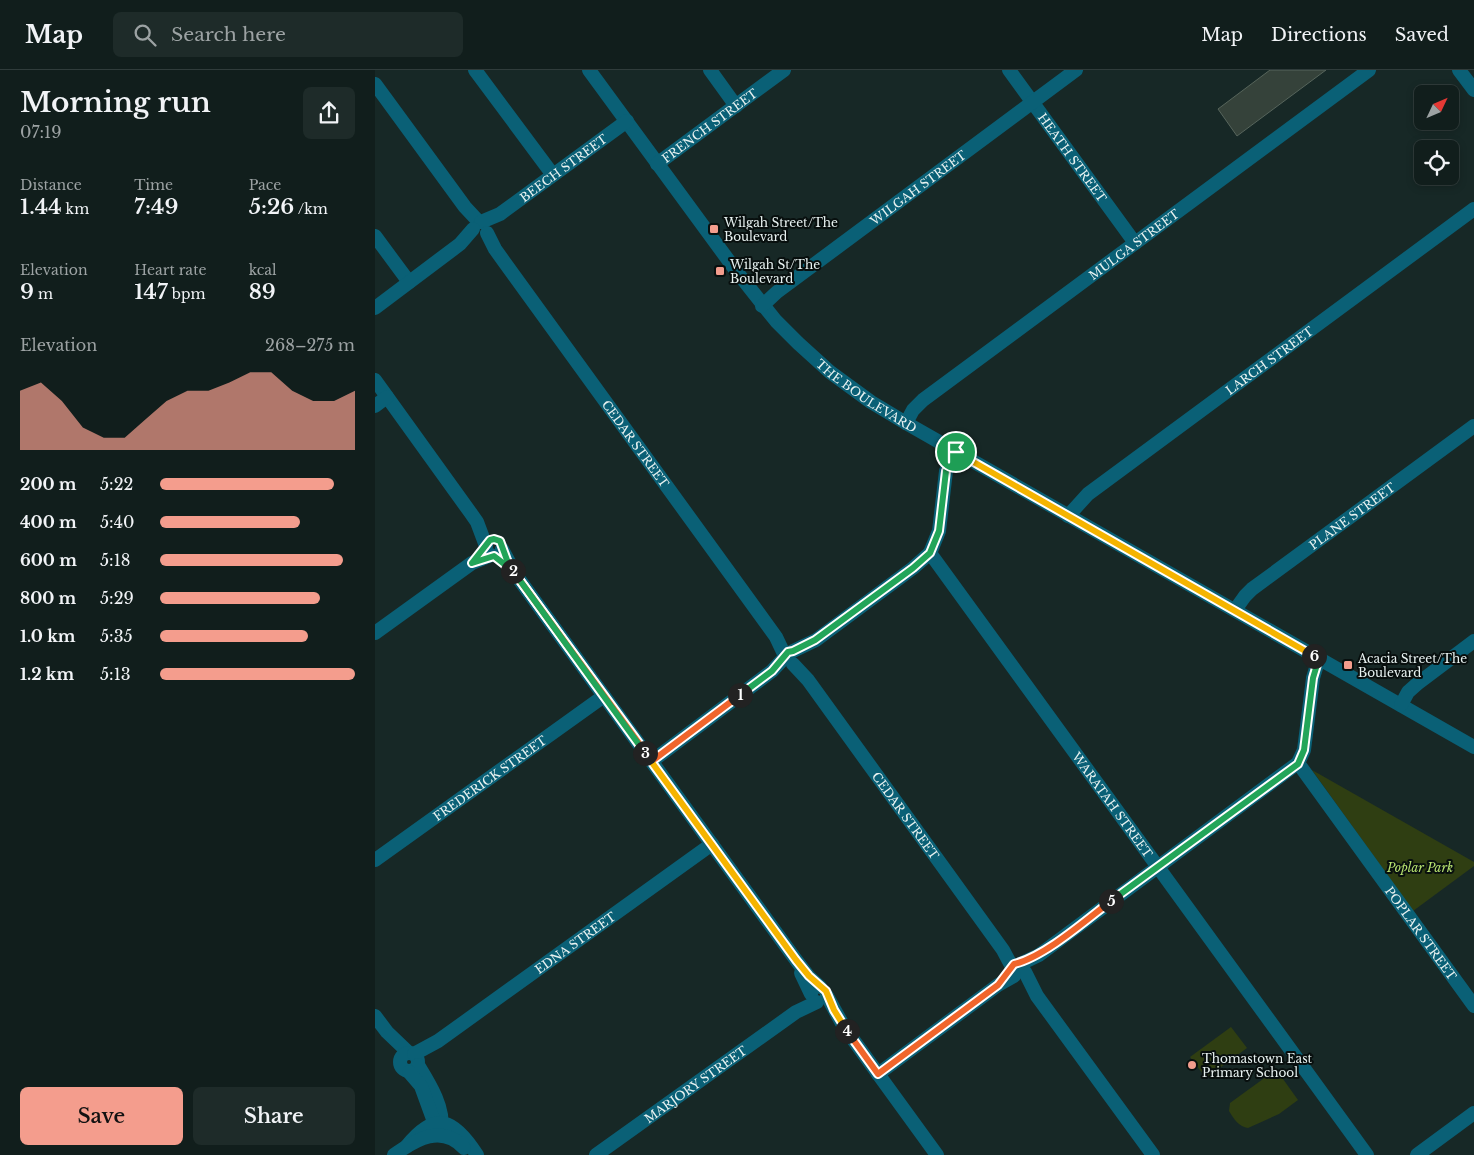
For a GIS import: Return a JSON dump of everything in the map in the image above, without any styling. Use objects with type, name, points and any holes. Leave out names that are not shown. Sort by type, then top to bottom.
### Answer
[{"type":"street","points":[[475,70],[553,175]]},
{"type":"street","name":"THE BOULEVARD","points":[[589,70],[762,306],[830,372],[871,402],[906,423],[1474,747]]},
{"type":"street","points":[[710,70],[736,106]]},
{"type":"street","name":"FRENCH STREET","points":[[657,164],[784,70]]},
{"type":"street","name":"HEATH STREET","points":[[1009,70],[1135,244]]},
{"type":"street","name":"WILGAH STREET","points":[[762,306],[777,292],[1076,70]]},
{"type":"street","name":"MULGA STREET","points":[[906,423],[913,410],[923,400],[1369,70]]},
{"type":"street","points":[[1459,70],[1474,90]]},
{"type":"street","name":"CEDAR STREET","points":[[375,84],[1153,1155]]},
{"type":"street","name":"BEECH STREET","points":[[375,308],[627,121]]},
{"type":"street","name":"LARCH STREET","points":[[1068,516],[1088,494],[1474,208]]},
{"type":"street","points":[[375,236],[409,282]]},
{"type":"street","points":[[375,380],[477,522],[492,549],[516,575],[796,960],[817,996],[844,1027],[937,1155]]},
{"type":"street","points":[[375,406],[387,397]]},
{"type":"street","name":"PLANE STREET","points":[[1235,610],[1252,589],[1474,426]]},
{"type":"street","points":[[652,761],[913,568],[930,553],[939,531],[946,471],[956,452]]},
{"type":"street","points":[[375,633],[492,549]]},
{"type":"street","name":"WARATAH STREET","points":[[930,553],[1367,1155]]},
{"type":"street","points":[[1401,705],[1408,692],[1417,684],[1474,641]]},
{"type":"street","points":[[878,1074],[1298,764],[1304,750],[1313,678],[1319,658]]},
{"type":"street","name":"FREDERICK STREET","points":[[375,860],[603,696]]},
{"type":"street","name":"POPLAR STREET","points":[[1298,764],[1474,1006]]},
{"type":"street","name":"EDNA STREET","points":[[411,1061],[712,844]]},
{"type":"street","name":"MARJORY STREET","points":[[596,1155],[817,996]]},
{"type":"street","points":[[375,1016],[411,1061],[438,1127],[453,1138],[470,1155]]},
{"type":"street","points":[[1417,1155],[1474,1113]]},
{"type":"street","points":[[395,1155],[407,1146],[431,1136],[438,1127],[450,1125],[462,1134],[477,1155]]},
{"type":"green space","name":"Poplar Park","points":[[1312,770],[1474,862],[1474,866],[1413,911]]},
{"type":"green space","points":[[1231,1027],[1247,1048],[1206,1078],[1190,1057]]},
{"type":"green space","points":[[1274,1071],[1278,1072],[1298,1100],[1279,1114],[1248,1128],[1242,1126],[1229,1111],[1230,1103]]},
{"type":"building","points":[[1270,70],[1326,70],[1237,136],[1218,109]]},
{"type":"place","name":"Wilgah Street/The Boulevard","points":[[714,229]]},
{"type":"place","name":"Wilgah St/The Boulevard","points":[[720,271]]},
{"type":"place","name":"Acacia Street/The Boulevard","points":[[1348,665]]},
{"type":"place","name":"Thomastown East Primary School","points":[[1192,1065]]},
{"type":"route","points":[[956,452],[946,471],[939,531],[930,553],[913,568],[815,640],[788,652],[785,658],[772,671],[652,761],[603,696],[516,575],[504,563],[491,555],[472,563],[490,540],[500,541],[507,560],[516,575],[560,635],[603,696],[796,960],[819,987],[826,991],[844,1027],[878,1074],[998,985],[1014,964],[1020,964],[1039,955],[1298,764],[1303,756],[1313,678],[1319,658],[956,452]]}]
